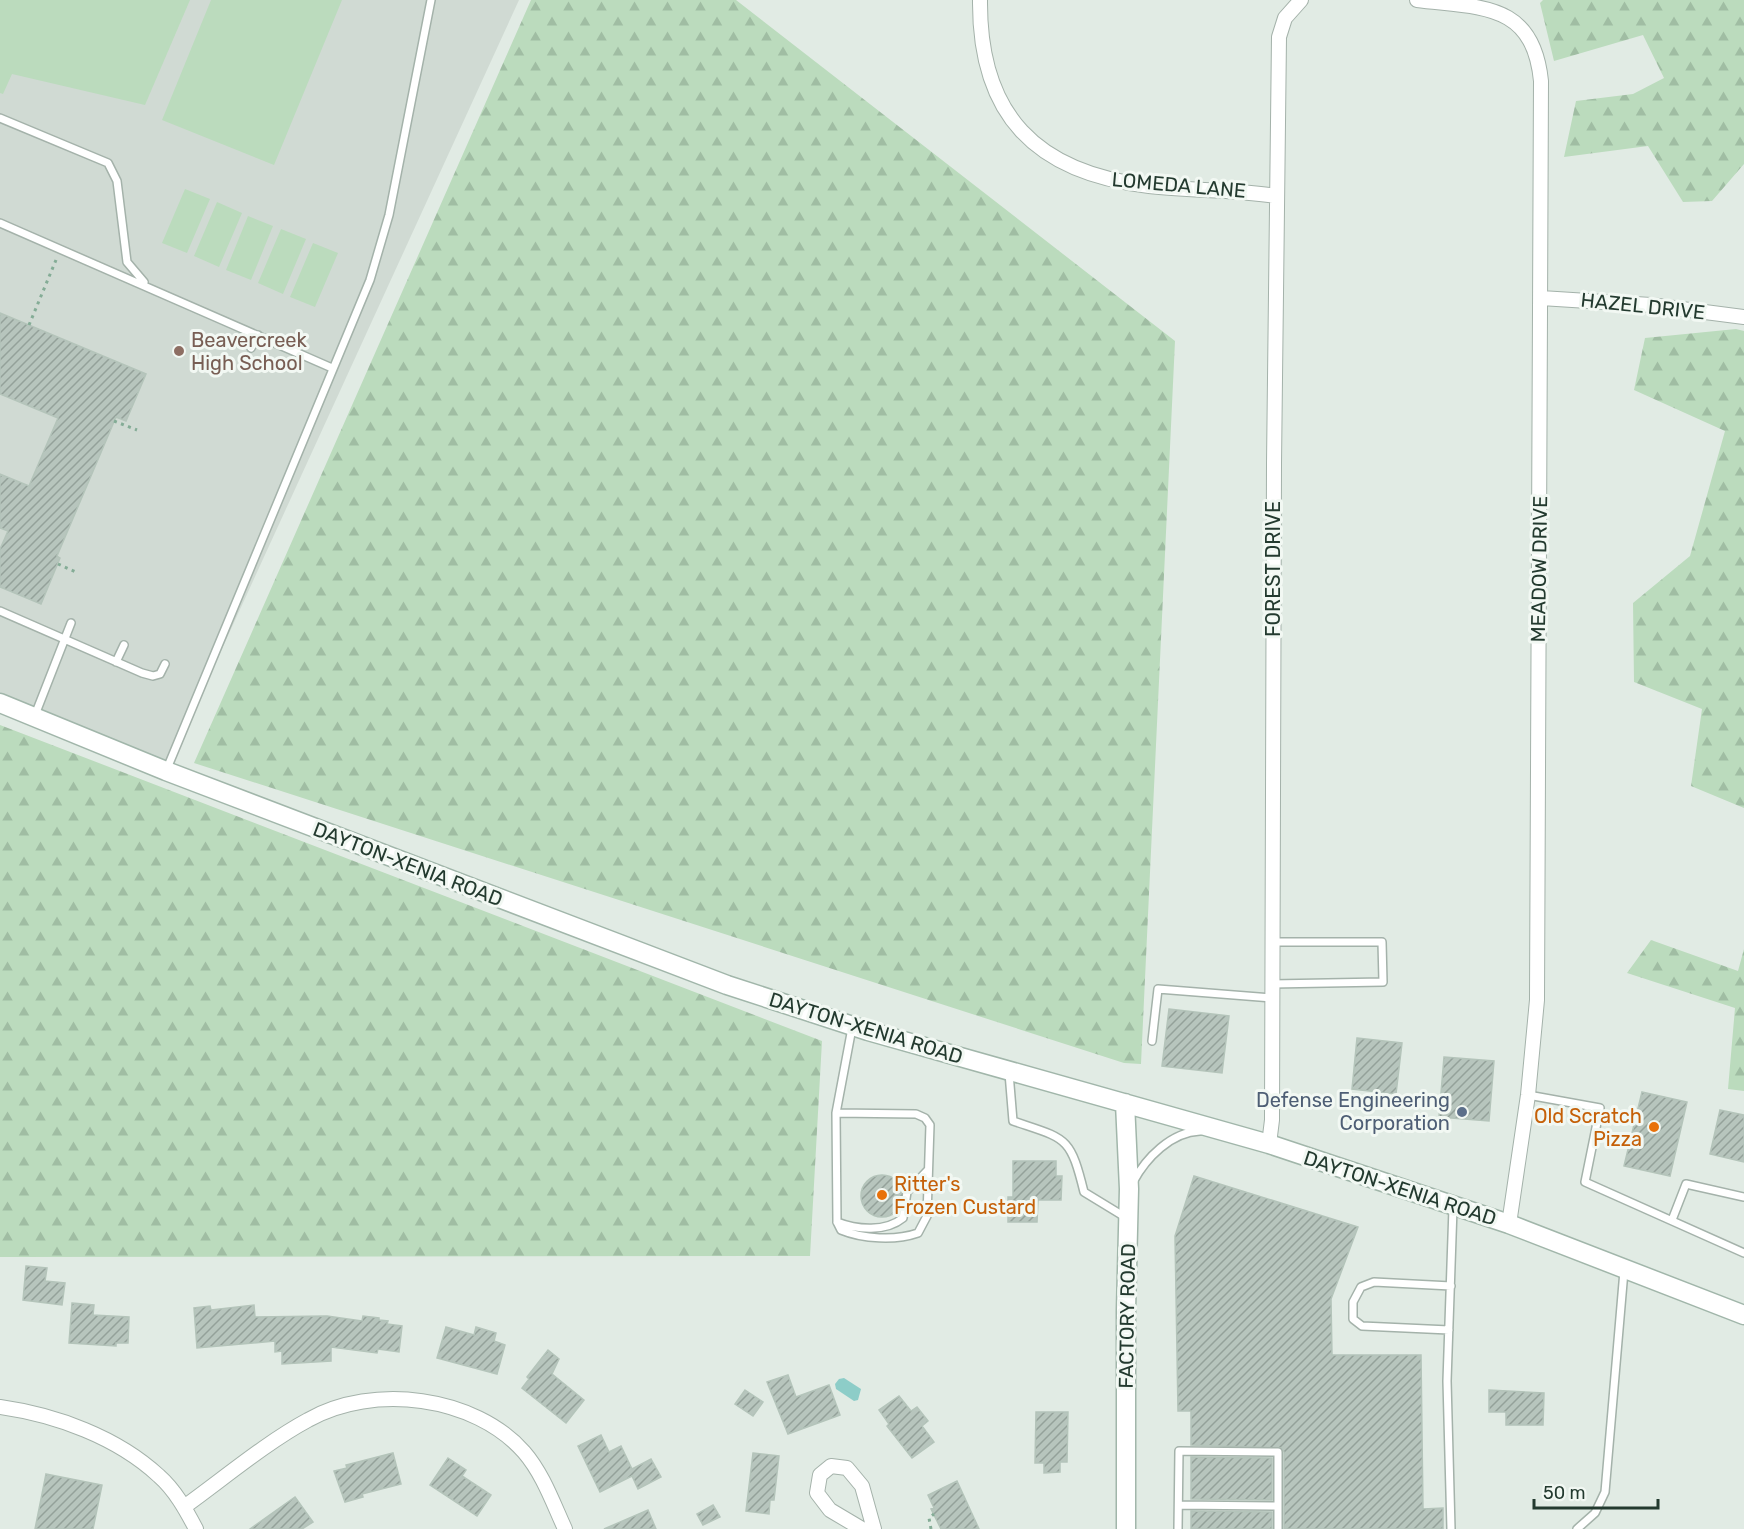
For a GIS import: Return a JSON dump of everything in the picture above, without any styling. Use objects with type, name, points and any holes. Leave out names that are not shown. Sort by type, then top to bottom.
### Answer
[{"type":"main road","name":"DAYTON-XENIA ROAD","points":[[0,703],[166,771],[716,981],[853,1026],[1269,1144],[1509,1224],[1744,1315]]},
{"type":"main road","name":"FACTORY ROAD","points":[[1125,1103],[1129,1189],[1126,1529]]},
{"type":"street","name":"LOMEDA LANE","points":[[980,0],[981,42],[992,83],[1015,123],[1047,153],[1073,168],[1101,178],[1148,186],[1235,190],[1276,196]]},
{"type":"street","name":"FOREST DRIVE","points":[[1269,1144],[1279,37],[1285,18],[1300,0]]},
{"type":"street","name":"MEADOW DRIVE","points":[[1417,0],[1498,11],[1521,27],[1535,49],[1541,81],[1537,1000],[1528,1095],[1509,1224]]},
{"type":"street","name":"HAZEL DRIVE","points":[[1541,298],[1651,305],[1744,317]]},
{"type":"street","points":[[184,1507],[308,1420],[356,1404],[408,1400],[467,1413],[493,1425],[510,1438],[525,1453],[541,1477],[565,1529]]},
{"type":"street","points":[[0,1407],[49,1418],[111,1442],[159,1476],[184,1507],[196,1529]]},
{"type":"street","points":[[862,1529],[830,1510],[817,1493],[820,1475],[831,1466],[847,1468],[862,1486],[874,1529]]},
{"type":"lane","points":[[166,771],[370,280],[389,215],[431,0]]},
{"type":"lane","points":[[0,118],[108,163],[117,181],[127,262],[147,285]]},
{"type":"lane","points":[[0,223],[147,285],[332,368]]},
{"type":"lane","points":[[251,348],[258,335]]},
{"type":"lane","points":[[0,611],[153,676],[160,674],[165,664]]},
{"type":"lane","points":[[34,717],[71,623]]},
{"type":"lane","points":[[116,662],[124,645]]},
{"type":"lane","points":[[1272,942],[1382,942],[1383,982],[1272,984]]},
{"type":"lane","points":[[1152,1041],[1158,989],[1272,998]]},
{"type":"lane","points":[[836,1113],[916,1114],[926,1118],[930,1125],[927,1216],[918,1233],[904,1238],[854,1235],[841,1230],[837,1222],[836,1113],[853,1026]]},
{"type":"lane","points":[[1009,1070],[1013,1121],[1062,1138],[1076,1158],[1084,1192],[1128,1218]]},
{"type":"lane","points":[[1528,1095],[1600,1108],[1585,1182],[1744,1253]]},
{"type":"lane","points":[[1129,1189],[1144,1162],[1166,1144],[1191,1131],[1224,1130]]},
{"type":"lane","points":[[837,1222],[850,1227],[894,1225],[903,1218],[907,1192],[929,1169]]},
{"type":"lane","points":[[1672,1220],[1686,1184],[1744,1197]]},
{"type":"lane","points":[[1451,1529],[1447,1381],[1454,1205]]},
{"type":"lane","points":[[1577,1529],[1595,1513],[1605,1492],[1624,1269]]},
{"type":"lane","points":[[1449,1330],[1362,1326],[1353,1319],[1353,1302],[1361,1287],[1374,1282],[1451,1286]]},
{"type":"lane","points":[[1178,1529],[1179,1451],[1278,1452],[1278,1529]]},
{"type":"lane","points":[[1179,1505],[1278,1506]]},
{"type":"path","points":[[29,325],[61,248]]},
{"type":"path","points":[[114,421],[137,430]]},
{"type":"path","points":[[58,564],[78,573]]},
{"type":"path","points":[[931,1529],[929,1518],[934,1514]]},
{"type":"shaded area","name":"Beavercreek High School","points":[[0,0],[519,0],[166,771],[0,703]]},
{"type":"green space","points":[[0,0],[190,0],[145,105],[12,74],[3,94],[0,93]]},
{"type":"green space","points":[[211,0],[342,0],[274,165],[162,120]]},
{"type":"green space","points":[[531,0],[736,0],[1175,341],[1141,1064],[1124,1063],[194,763]]},
{"type":"green space","points":[[1543,0],[1744,0],[1744,164],[1712,201],[1683,202],[1648,146],[1564,157],[1576,101],[1633,94],[1664,78],[1643,35],[1554,61],[1540,3]]},
{"type":"green space","points":[[185,189],[210,199],[187,253],[162,243]]},
{"type":"green space","points":[[217,202],[242,213],[219,267],[194,256]]},
{"type":"green space","points":[[248,216],[273,226],[251,280],[226,270]]},
{"type":"green space","points":[[281,229],[306,239],[283,294],[258,283]]},
{"type":"green space","points":[[313,243],[338,253],[315,307],[290,297]]},
{"type":"green space","points":[[1736,329],[1744,331],[1744,808],[1691,786],[1702,709],[1634,682],[1633,603],[1690,556],[1725,431],[1634,390],[1645,338]]},
{"type":"green space","points":[[0,725],[822,1041],[810,1256],[0,1257]]},
{"type":"green space","points":[[1651,940],[1738,971],[1744,949],[1744,1091],[1728,1089],[1735,1008],[1627,973]]},
{"type":"water","points":[[844,1378],[861,1389],[858,1400],[854,1401],[836,1389],[835,1384],[839,1379]]},
{"type":"building","name":"Beavercreek High School","points":[[0,313],[146,374],[126,421],[116,417],[57,556],[60,558],[41,604],[0,587],[0,549],[8,531],[0,528],[0,474],[29,486],[58,418],[0,394]]},
{"type":"building","points":[[1169,1009],[1229,1016],[1222,1073],[1162,1066]]},
{"type":"building","points":[[1357,1038],[1402,1043],[1396,1094],[1352,1089]]},
{"type":"building","points":[[1444,1057],[1494,1061],[1489,1121],[1439,1117]]},
{"type":"building","points":[[1642,1092],[1687,1102],[1670,1176],[1624,1166]]},
{"type":"building","points":[[1720,1110],[1744,1115],[1744,1162],[1710,1154]]},
{"type":"building","points":[[1013,1161],[1056,1161],[1056,1176],[1062,1176],[1061,1200],[1038,1200],[1037,1222],[1008,1222],[1008,1197],[1013,1197]]},
{"type":"building","name":"Ritter's Frozen Custard","points":[[882,1175],[897,1181],[903,1196],[897,1211],[882,1217],[867,1211],[861,1196],[867,1181]]},
{"type":"building","points":[[1194,1176],[1358,1227],[1331,1299],[1332,1355],[1421,1355],[1423,1509],[1443,1508],[1443,1529],[1284,1529],[1284,1452],[1281,1448],[1191,1445],[1191,1411],[1178,1411],[1175,1236]]},
{"type":"building","points":[[26,1266],[47,1268],[45,1281],[65,1283],[62,1305],[23,1300]]},
{"type":"building","points":[[72,1303],[94,1305],[93,1315],[129,1317],[128,1343],[116,1343],[116,1346],[69,1343]]},
{"type":"building","points":[[254,1305],[255,1317],[327,1316],[362,1321],[363,1316],[379,1318],[379,1320],[388,1321],[387,1324],[402,1326],[399,1352],[378,1349],[377,1353],[331,1347],[331,1361],[282,1364],[282,1351],[275,1352],[275,1341],[197,1348],[194,1308],[210,1306],[211,1310]]},
{"type":"building","points":[[446,1327],[474,1335],[476,1327],[496,1333],[494,1341],[505,1345],[497,1374],[437,1358]]},
{"type":"building","points":[[548,1350],[559,1359],[552,1374],[584,1400],[566,1423],[522,1388],[529,1379],[527,1377]]},
{"type":"building","points":[[788,1375],[796,1397],[829,1385],[840,1415],[788,1434],[767,1382]]},
{"type":"building","points":[[745,1390],[763,1402],[753,1416],[735,1404]]},
{"type":"building","points":[[1489,1390],[1544,1393],[1543,1425],[1506,1425],[1506,1412],[1489,1412]]},
{"type":"building","points":[[899,1396],[911,1411],[917,1407],[928,1421],[922,1426],[934,1442],[912,1458],[887,1426],[889,1424],[879,1410]]},
{"type":"building","points":[[1036,1412],[1068,1412],[1067,1462],[1060,1462],[1060,1472],[1044,1473],[1044,1463],[1035,1463]]},
{"type":"building","points":[[601,1435],[609,1452],[621,1446],[632,1469],[651,1459],[661,1477],[638,1489],[632,1476],[600,1492],[578,1446]]},
{"type":"building","points":[[393,1453],[401,1484],[362,1494],[363,1497],[345,1502],[334,1471],[347,1468],[346,1465]]},
{"type":"building","points":[[753,1453],[779,1456],[774,1500],[770,1500],[769,1514],[746,1511]]},
{"type":"building","points":[[1191,1457],[1272,1458],[1272,1500],[1191,1499]]},
{"type":"building","points":[[448,1458],[466,1470],[462,1476],[491,1495],[477,1516],[430,1485]]},
{"type":"building","points":[[46,1474],[102,1485],[93,1529],[35,1529]]},
{"type":"building","points":[[957,1481],[979,1529],[941,1529],[931,1509],[934,1508],[928,1495]]},
{"type":"building","points":[[295,1497],[313,1522],[302,1529],[250,1529]]},
{"type":"building","points":[[713,1505],[720,1517],[703,1525],[697,1514]]},
{"type":"building","points":[[648,1510],[656,1529],[604,1529]]},
{"type":"building","points":[[1191,1511],[1272,1512],[1272,1529],[1191,1529]]},
{"type":"place","name":"Beavercreek High School","points":[[179,351]]},
{"type":"place","name":"Defense Engineering Corporation","points":[[1462,1112]]},
{"type":"place","name":"Old Scratch Pizza","points":[[1654,1127]]},
{"type":"place","name":"Ritter's Frozen Custard","points":[[882,1195]]}]
